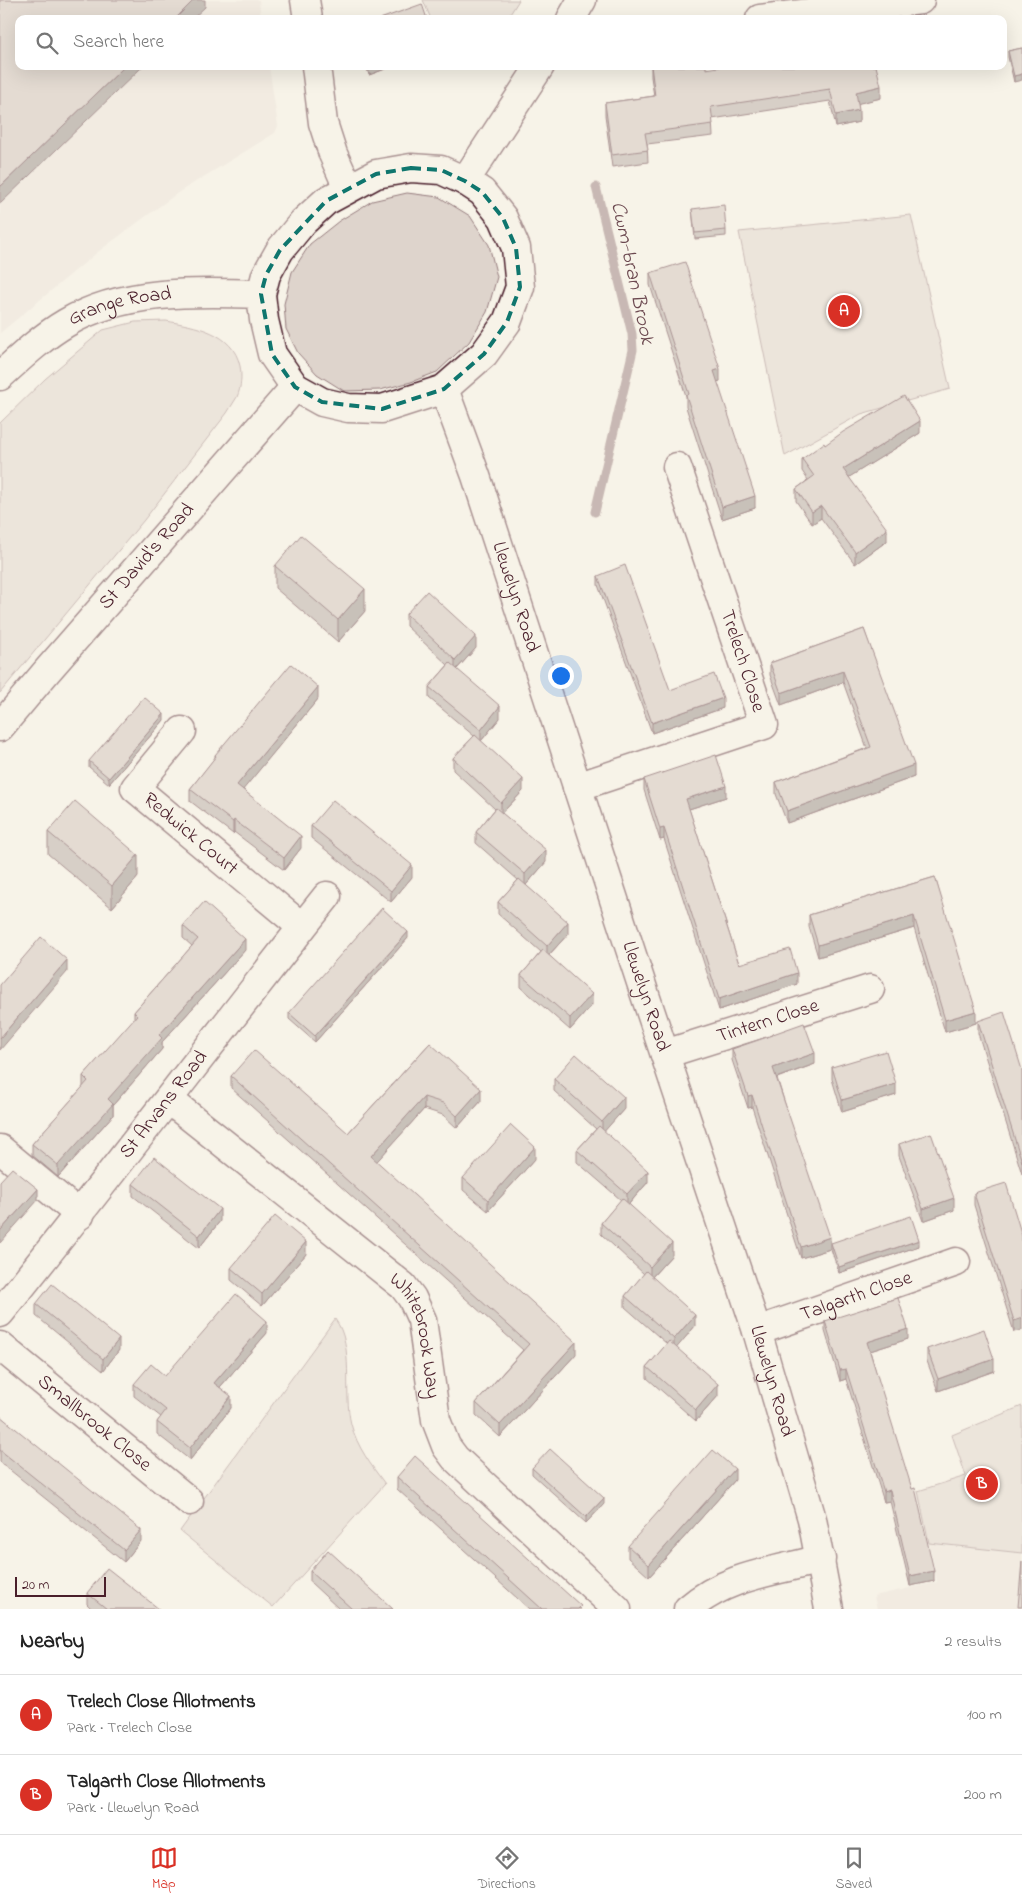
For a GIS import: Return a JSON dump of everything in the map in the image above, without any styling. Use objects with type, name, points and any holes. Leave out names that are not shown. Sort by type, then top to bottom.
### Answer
[{"type":"street","points":[[305,0],[307,15]]},
{"type":"street","points":[[573,15],[582,0]]},
{"type":"street","points":[[794,15],[920,0]]},
{"type":"street","points":[[317,70],[324,123],[333,154],[348,188]]},
{"type":"street","points":[[465,181],[537,70]]},
{"type":"street","points":[[411,168],[441,170],[465,181],[482,192],[503,218],[516,248],[520,287],[507,322],[484,354],[444,389],[382,409],[348,408],[322,402],[295,388],[272,354],[264,320],[261,294],[266,275],[280,250],[303,222],[326,201],[348,188],[376,174],[411,168]]},
{"type":"street","name":"Grange Road","points":[[0,376],[40,341],[66,323],[92,310],[119,302],[204,293],[261,294]]},
{"type":"street","name":"St David's Road","points":[[0,727],[295,388]]},
{"type":"street","name":"Llewelyn Road","points":[[444,389],[476,476],[757,1331],[812,1518],[829,1609]]},
{"type":"street","name":"Trelech Close","points":[[577,787],[764,725],[678,466]]},
{"type":"street","name":"Redwick Court","points":[[182,731],[135,788],[302,927]]},
{"type":"street","name":"St Arvans Road","points":[[0,1313],[80,1215],[327,896]]},
{"type":"street","name":"Tintern Close","points":[[665,1054],[870,989]]},
{"type":"street","name":"Whitebrook Way","points":[[169,1100],[403,1286],[412,1298],[422,1320],[436,1420],[446,1446],[455,1458],[617,1609]]},
{"type":"street","points":[[0,1149],[80,1215]]},
{"type":"street","name":"Talgarth Close","points":[[757,1331],[956,1262]]},
{"type":"street","name":"Smallbrook Close","points":[[0,1346],[190,1502]]},
{"type":"street","points":[[688,1609],[707,1594],[730,1582],[821,1559]]},
{"type":"highlighted area","points":[[411,168],[441,170],[465,181],[482,192],[503,218],[516,248],[520,287],[507,322],[484,354],[444,389],[382,409],[322,402],[295,387],[272,354],[261,294],[266,275],[280,250],[326,201],[376,174]]},
{"type":"shaded area","points":[[0,0],[259,0],[261,15],[15,15],[15,70],[270,70],[278,126],[275,133],[179,192],[99,251],[0,333]]},
{"type":"shaded area","points":[[423,0],[519,0],[510,15],[429,15]]},
{"type":"shaded area","points":[[407,193],[439,197],[470,216],[489,245],[497,277],[487,312],[469,342],[437,372],[411,382],[380,390],[344,391],[317,374],[298,353],[286,329],[284,304],[292,272],[310,244],[339,221],[372,201]]},
{"type":"shaded area","points":[[911,215],[950,389],[861,414],[785,456],[739,232]]},
{"type":"shaded area","points":[[166,321],[200,328],[221,338],[230,345],[241,370],[237,397],[227,413],[144,520],[0,693],[0,423],[45,379],[103,330],[135,322]]},
{"type":"shaded area","points":[[335,1319],[345,1342],[351,1424],[361,1448],[385,1484],[273,1607],[180,1531]]},
{"type":"shaded area","points":[[1022,1406],[1022,1553],[929,1543],[918,1491],[966,1476],[952,1435]]},
{"type":"shaded area","points":[[929,1543],[1022,1553],[1022,1609],[877,1609],[874,1596],[937,1582]]},
{"type":"building","points":[[0,0],[194,0],[179,15],[15,15],[15,70],[121,70],[0,187]]},
{"type":"building","points":[[422,4],[426,15],[391,15]]},
{"type":"building","points":[[1022,48],[1022,74],[1014,76],[1008,51]]},
{"type":"building","points":[[652,70],[877,70],[881,86],[856,92],[859,110],[836,115],[830,89],[711,107],[713,124],[645,133],[648,150],[612,155],[605,103],[655,96]]},
{"type":"building","points":[[724,205],[726,230],[695,233],[692,209]]},
{"type":"building","points":[[685,262],[720,369],[714,371],[755,496],[722,507],[686,395],[689,394],[650,273]]},
{"type":"building","points":[[904,396],[920,421],[843,469],[887,529],[855,552],[821,506],[812,512],[796,489],[814,476],[802,459],[824,443],[825,445],[843,432]]},
{"type":"building","points":[[301,535],[365,589],[338,620],[275,566]]},
{"type":"building","points":[[625,565],[670,690],[714,674],[723,698],[652,723],[598,576]]},
{"type":"building","points":[[427,591],[476,636],[455,660],[406,614]]},
{"type":"building","points":[[864,629],[914,765],[787,811],[776,782],[871,747],[843,671],[781,693],[770,663]]},
{"type":"building","points":[[450,663],[500,706],[481,730],[429,687]]},
{"type":"building","points":[[291,664],[318,687],[237,785],[301,836],[284,858],[190,789],[215,755]]},
{"type":"building","points":[[144,697],[164,714],[109,778],[89,761]]},
{"type":"building","points":[[475,735],[523,779],[501,803],[453,758]]},
{"type":"building","points":[[716,755],[726,786],[686,799],[739,964],[790,949],[797,973],[719,999],[664,828],[660,829],[644,779]]},
{"type":"building","points":[[333,800],[412,865],[391,891],[311,826]]},
{"type":"building","points":[[75,801],[138,855],[112,886],[48,832]]},
{"type":"building","points":[[496,808],[546,850],[525,874],[476,832]]},
{"type":"building","points":[[935,877],[976,1011],[945,1020],[914,916],[818,945],[809,915]]},
{"type":"building","points":[[519,879],[568,922],[547,946],[498,902]]},
{"type":"building","points":[[204,902],[245,939],[159,1035],[162,1038],[108,1099],[113,1104],[58,1165],[32,1144],[88,1081],[83,1076],[137,1015],[134,1012],[198,939],[183,926]]},
{"type":"building","points":[[382,908],[408,932],[315,1036],[289,1013]]},
{"type":"building","points":[[41,937],[67,960],[0,1038],[0,985]]},
{"type":"building","points":[[543,950],[592,994],[570,1018],[521,975]]},
{"type":"building","points":[[1004,1012],[1022,1070],[1022,1162],[978,1021]]},
{"type":"building","points":[[804,1023],[815,1053],[773,1068],[830,1237],[801,1247],[752,1095],[748,1096],[732,1049]]},
{"type":"building","points":[[430,1043],[481,1089],[457,1116],[443,1103],[424,1097],[371,1156],[576,1342],[500,1425],[476,1403],[529,1344],[231,1076],[254,1050],[348,1133]]},
{"type":"building","points":[[886,1051],[896,1084],[842,1100],[832,1067]]},
{"type":"building","points":[[576,1054],[624,1097],[602,1122],[554,1079]]},
{"type":"building","points":[[511,1125],[535,1147],[488,1200],[463,1178]]},
{"type":"building","points":[[599,1126],[648,1171],[627,1194],[577,1150]]},
{"type":"building","points":[[931,1133],[954,1198],[923,1209],[899,1144]]},
{"type":"building","points":[[154,1157],[220,1209],[199,1236],[133,1184]]},
{"type":"building","points":[[12,1168],[38,1189],[0,1231],[0,1181]]},
{"type":"building","points":[[1006,1183],[1022,1236],[1022,1318],[1014,1321],[974,1193]]},
{"type":"building","points":[[622,1198],[672,1243],[650,1267],[601,1223]]},
{"type":"building","points":[[275,1216],[306,1242],[262,1294],[231,1268]]},
{"type":"building","points":[[911,1216],[919,1240],[839,1267],[831,1243]]},
{"type":"building","points":[[646,1271],[695,1315],[674,1339],[625,1296]]},
{"type":"building","points":[[52,1284],[119,1339],[103,1359],[36,1304]]},
{"type":"building","points":[[236,1294],[267,1321],[214,1383],[231,1396],[190,1448],[157,1422],[166,1410],[134,1384],[151,1364],[165,1376]]},
{"type":"building","points":[[898,1298],[908,1329],[867,1342],[912,1489],[915,1488],[934,1571],[910,1576],[890,1490],[884,1492],[846,1369],[840,1370],[825,1321]]},
{"type":"building","points":[[984,1329],[994,1359],[938,1379],[927,1349]]},
{"type":"building","points":[[669,1341],[718,1384],[696,1410],[647,1367]]},
{"type":"building","points":[[0,1416],[141,1530],[124,1550],[0,1450]]},
{"type":"building","points":[[550,1449],[604,1498],[586,1517],[532,1468]]},
{"type":"building","points":[[713,1450],[735,1469],[649,1565],[628,1546]]},
{"type":"building","points":[[415,1456],[581,1606],[578,1609],[542,1609],[397,1477]]},
{"type":"building","points":[[328,1550],[393,1609],[352,1609],[310,1571]]},
{"type":"building","points":[[1022,1561],[1022,1607],[1018,1607]]},
{"type":"building","points":[[107,1568],[159,1609],[107,1609],[87,1593]]},
{"type":"waterway","name":"Cwm-bran Brook","points":[[595,512],[633,350],[632,334],[596,187]]},
{"type":"place","name":"Trelech Close Allotments","points":[[844,311]]},
{"type":"place","name":"Talgarth Close Allotments","points":[[982,1484]]}]
